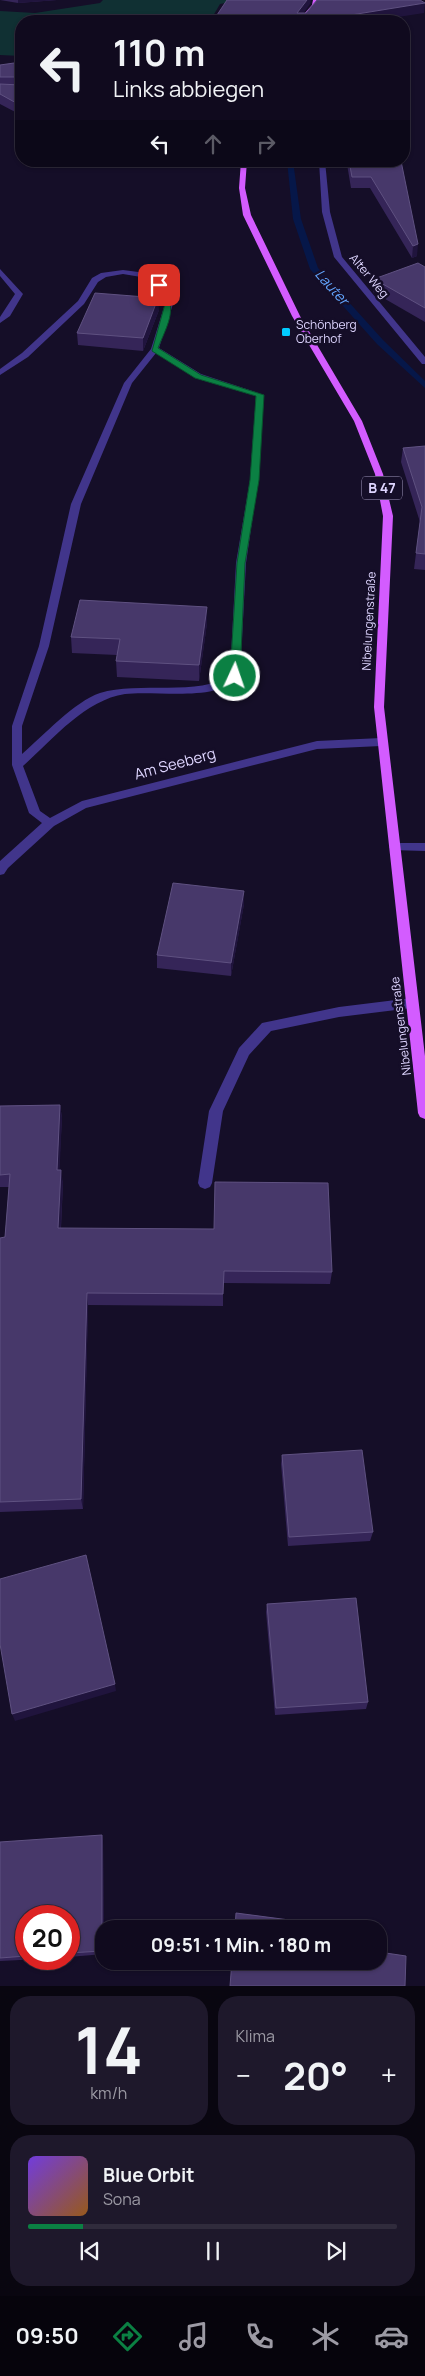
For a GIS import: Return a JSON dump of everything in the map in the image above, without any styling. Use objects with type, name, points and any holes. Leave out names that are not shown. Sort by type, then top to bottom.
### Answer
[{"type":"main road","points":[[306,15],[315,5],[316,0]]},
{"type":"main road","name":"Nibelungenstraße","points":[[244,167],[242,188],[247,215],[296,316],[358,421],[379,474],[388,516],[379,707],[381,742],[395,847],[425,1113]]},
{"type":"street","name":"Alter Weg","points":[[322,167],[326,212],[338,257],[425,362]]},
{"type":"street","points":[[0,271],[19,294],[8,314],[0,321]]},
{"type":"street","points":[[0,373],[25,355],[81,302],[95,280],[113,273],[130,272],[143,275],[155,281],[166,295],[167,313],[154,349],[128,383],[76,504],[44,646],[17,726],[17,765],[35,813],[50,823]]},
{"type":"street","points":[[17,765],[85,705],[102,696],[126,691],[201,689],[223,685],[235,676],[241,563],[254,480],[260,395],[198,376],[154,349]]},
{"type":"street","name":"Am Seeberg","points":[[0,871],[3,865],[50,823],[82,805],[317,745],[381,742]]},
{"type":"street","points":[[395,847],[425,847]]},
{"type":"street","points":[[205,1183],[216,1111],[244,1052],[267,1027],[339,1012],[412,1003]]},
{"type":"green space","points":[[103,0],[241,0],[220,4],[214,15],[15,15],[15,56],[0,55],[0,11],[35,13],[100,3]]},
{"type":"building","points":[[227,0],[307,0],[297,13],[306,13],[317,0],[420,0],[425,3],[351,15],[217,15]]},
{"type":"building","points":[[15,63],[15,77],[0,77],[0,65]]},
{"type":"building","points":[[0,84],[15,85],[15,102],[0,94]]},
{"type":"building","points":[[350,167],[402,167],[418,244],[413,246],[371,177],[352,177]]},
{"type":"building","points":[[418,263],[425,267],[425,308],[374,279]]},
{"type":"building","points":[[95,293],[158,298],[143,338],[77,333]]},
{"type":"building","points":[[425,446],[425,554],[416,553],[422,507],[403,448]]},
{"type":"building","points":[[80,600],[207,607],[199,665],[116,661],[120,639],[71,637]]},
{"type":"building","points":[[173,883],[244,891],[231,963],[157,955]]},
{"type":"building","points":[[60,1105],[57,1170],[61,1170],[58,1228],[214,1229],[215,1182],[328,1183],[332,1272],[224,1271],[223,1294],[87,1293],[81,1499],[0,1502],[0,1238],[5,1237],[10,1174],[0,1175],[0,1106]]},
{"type":"building","points":[[362,1450],[373,1532],[289,1537],[282,1455]]},
{"type":"building","points":[[86,1555],[115,1684],[12,1714],[0,1644],[0,1579]]},
{"type":"building","points":[[356,1598],[368,1702],[276,1708],[267,1604]]},
{"type":"building","points":[[102,1835],[102,1920],[95,1920],[95,1951],[80,1952],[80,1905],[15,1905],[15,1957],[0,1958],[0,1842]]},
{"type":"building","points":[[236,1913],[289,1920],[236,1920]]},
{"type":"building","points":[[387,1953],[406,1956],[405,1986],[230,1986],[231,1970],[387,1970]]},
{"type":"waterway","name":"Lauter","points":[[291,167],[297,219],[314,269],[380,342],[425,386]]},
{"type":"place","name":"Schönberg Oberhof","points":[[286,332]]},
{"type":"route","points":[[159,285],[166,295],[168,304],[167,313],[154,349],[198,376],[260,395],[254,480],[241,563],[235,676]]}]
